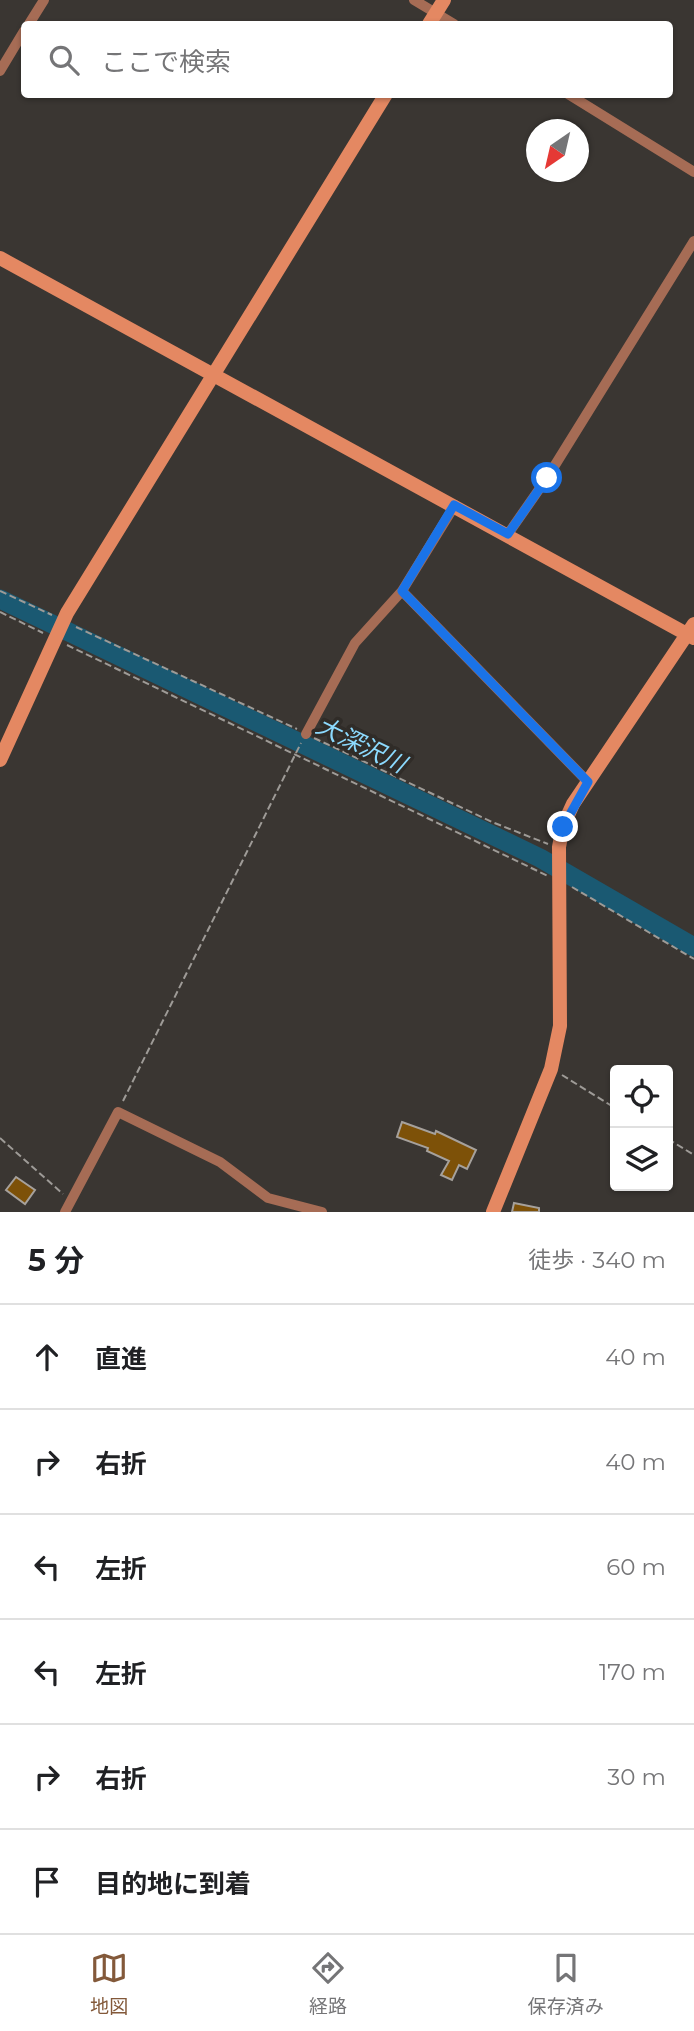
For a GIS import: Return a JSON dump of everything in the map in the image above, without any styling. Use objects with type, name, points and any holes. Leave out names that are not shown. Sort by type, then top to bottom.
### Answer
[{"type":"street","points":[[31,21],[44,0]]},
{"type":"street","points":[[414,0],[433,19],[444,0]]},
{"type":"street","points":[[0,71],[21,36]]},
{"type":"street","points":[[0,760],[63,620],[384,98]]},
{"type":"street","points":[[574,98],[694,172]]},
{"type":"street","points":[[508,534],[547,478],[694,241]]},
{"type":"street","points":[[0,258],[692,632],[588,782],[563,827],[559,847],[560,1026],[551,1069],[493,1212]]},
{"type":"street","points":[[306,734],[355,643],[402,591],[454,505]]},
{"type":"street","points":[[402,591],[588,782]]},
{"type":"street","points":[[70,1208],[118,1112],[220,1162],[268,1198],[322,1212]]},
{"type":"path","points":[[0,591],[63,620]]},
{"type":"path","points":[[0,612],[559,882],[694,959]]},
{"type":"path","points":[[118,1112],[306,734]]},
{"type":"path","points":[[551,1069],[610,1105]]},
{"type":"path","points":[[0,1138],[70,1208]]},
{"type":"path","points":[[673,1142],[694,1155]]},
{"type":"building","points":[[402,1122],[435,1134],[436,1131],[476,1150],[467,1169],[459,1165],[452,1180],[441,1175],[449,1161],[427,1151],[428,1148],[397,1137]]},
{"type":"building","points":[[16,1177],[35,1190],[25,1204],[6,1190]]},
{"type":"building","points":[[514,1203],[539,1208],[539,1212],[512,1212]]},
{"type":"waterway","name":"大深沢川","points":[[0,599],[540,858],[694,947]]},
{"type":"route","points":[[547,478],[508,534],[454,505],[402,591],[588,782],[573,804],[563,827]]}]
